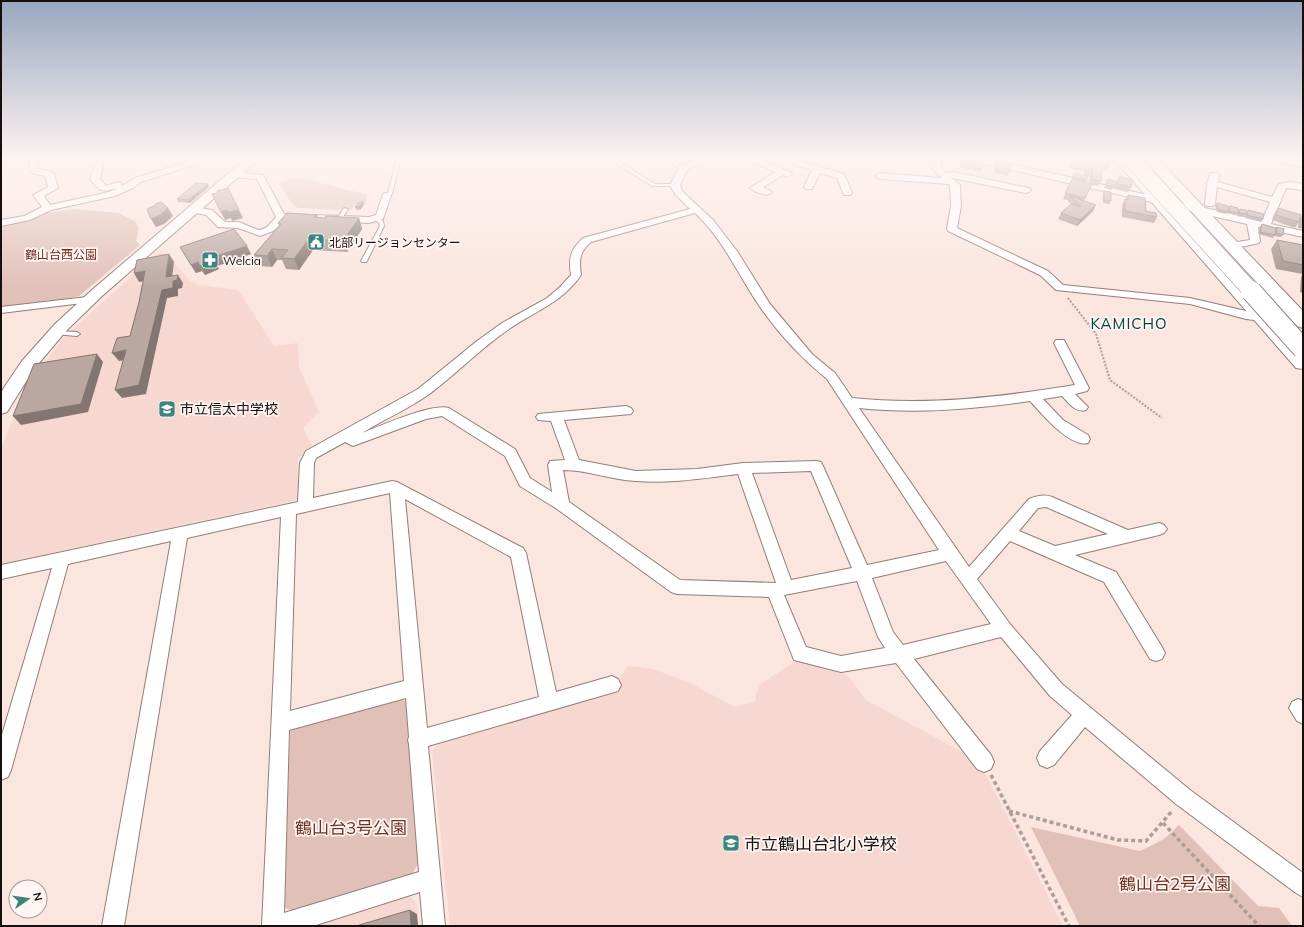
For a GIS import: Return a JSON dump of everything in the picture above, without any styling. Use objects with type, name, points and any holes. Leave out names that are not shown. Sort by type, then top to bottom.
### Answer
[{"type":"main road","points":[[1159,202],[1303,363]]},
{"type":"main road","points":[[1170,202],[1303,349]]},
{"type":"main road","points":[[1183,202],[1303,333]]},
{"type":"main road","points":[[1199,202],[1303,323]]},
{"type":"main road","points":[[1268,324],[1303,323]]},
{"type":"main road","points":[[1268,324],[1303,333]]},
{"type":"street","points":[[44,202],[48,208]]},
{"type":"street","points":[[1,223],[27,218],[48,208],[74,202]]},
{"type":"street","points":[[1,408],[14,383],[39,349],[54,333],[87,300],[203,202]]},
{"type":"street","points":[[273,202],[278,213],[282,217]]},
{"type":"street","points":[[194,210],[209,212],[222,225],[239,225],[251,231],[264,233],[268,231],[276,220],[282,217],[376,219],[380,217],[384,202]]},
{"type":"street","points":[[689,202],[710,222],[732,251],[765,306],[808,356],[832,376],[950,554],[1004,629],[1056,690],[1183,797],[1303,886]]},
{"type":"street","points":[[956,202],[952,229],[1044,273],[1060,288],[1190,301],[1246,316],[1268,324]]},
{"type":"street","points":[[1169,202],[1203,206],[1252,222],[1303,234]]},
{"type":"street","points":[[1265,225],[1275,202]]},
{"type":"street","points":[[273,926],[280,723],[297,508],[306,463],[312,455],[423,392],[481,344],[506,326],[551,300],[564,289],[576,275],[573,260],[580,246],[587,240],[697,210]]},
{"type":"street","points":[[1241,244],[1256,241],[1252,222]]},
{"type":"street","points":[[1,310],[87,300]]},
{"type":"street","points":[[848,402],[874,406],[924,406],[1032,396],[1083,388],[1060,343]]},
{"type":"street","points":[[1065,391],[1081,407]]},
{"type":"street","points":[[1032,396],[1058,423],[1083,439]]},
{"type":"street","points":[[574,465],[549,417],[626,410]]},
{"type":"street","points":[[346,435],[353,441],[424,416],[444,411],[510,454],[525,482],[562,505],[677,587],[780,589],[950,554]]},
{"type":"street","points":[[562,505],[555,465],[574,465],[636,476],[697,474],[742,468],[816,466],[862,573],[886,637],[984,762]]},
{"type":"street","points":[[742,468],[800,654],[841,664],[899,654],[1004,629]]},
{"type":"street","points":[[1,572],[392,487],[397,488],[518,553],[549,703]]},
{"type":"street","points":[[397,488],[417,740],[434,926]]},
{"type":"street","points":[[968,579],[1034,503],[1047,501],[1127,536]]},
{"type":"street","points":[[1054,553],[1158,529]]},
{"type":"street","points":[[1008,533],[1110,577],[1156,652]]},
{"type":"street","points":[[113,926],[180,534]]},
{"type":"street","points":[[1,770],[62,559]]},
{"type":"street","points":[[417,740],[612,685]]},
{"type":"street","points":[[280,723],[413,687]]},
{"type":"street","points":[[1047,758],[1084,714]]},
{"type":"street","points":[[278,926],[429,879]]},
{"type":"lane","points":[[339,219],[346,209]]},
{"type":"lane","points":[[364,261],[382,226],[381,222],[376,219]]},
{"type":"lane","points":[[54,333],[77,334]]},
{"type":"path","points":[[1060,288],[1096,334],[1110,380],[1162,418]]},
{"type":"path","points":[[984,762],[1069,926]]},
{"type":"path","points":[[1009,811],[1118,840],[1146,841],[1163,823],[1183,797]]},
{"type":"path","points":[[1163,823],[1259,926]]},
{"type":"shaded area","name":"市立信太中学校","points":[[160,251],[170,257],[190,281],[199,285],[238,290],[274,346],[298,343],[299,367],[319,412],[303,428],[312,446],[298,459],[298,500],[1,564],[1,449],[18,406],[30,383],[64,337]]},
{"type":"shaded area","name":"市立鶴山台北小学校","points":[[796,661],[844,674],[851,679],[866,700],[979,761],[1063,926],[450,926],[432,752],[439,743],[617,693],[615,682],[618,681],[628,666],[653,669],[690,683],[735,707],[755,701],[759,685]]},
{"type":"shaded area","points":[[410,896],[417,904],[419,926],[315,926]]},
{"type":"green space","points":[[291,202],[366,202],[365,205],[355,204],[351,210],[298,208]]},
{"type":"green space","name":"鶴山台西公園","points":[[74,209],[119,213],[136,222],[139,228],[136,241],[140,245],[79,296],[60,300],[1,307],[1,224],[42,216],[44,213]]},
{"type":"green space","name":"鶴山台3号公園","points":[[397,698],[408,702],[419,863],[410,877],[295,912],[284,907],[290,732],[299,722]]},
{"type":"green space","name":"鶴山台2号公園","points":[[1179,825],[1258,906],[1279,908],[1292,926],[1080,926],[1031,827],[1140,851],[1164,839]]},
{"type":"building","points":[[161,202],[168,208],[160,215],[151,219],[147,209],[156,205],[155,204]]},
{"type":"building","points":[[216,202],[235,202],[239,210],[228,212],[227,210],[221,212]]},
{"type":"building","points":[[359,202],[363,202],[359,207],[355,207]]},
{"type":"building","points":[[1077,202],[1088,202],[1096,205],[1080,220],[1061,213],[1071,204],[1081,206]]},
{"type":"building","points":[[1125,202],[1145,202],[1146,211],[1156,213],[1157,217],[1125,211]]},
{"type":"building","points":[[1217,203],[1228,206],[1228,212],[1218,209]]},
{"type":"building","points":[[1230,206],[1238,208],[1238,213],[1229,211]]},
{"type":"building","points":[[1278,208],[1301,215],[1299,222],[1276,215]]},
{"type":"building","points":[[1240,209],[1246,210],[1246,214],[1239,213]]},
{"type":"building","points":[[1248,210],[1264,214],[1263,219],[1247,215]]},
{"type":"building","points":[[287,213],[317,215],[314,217],[325,218],[326,216],[359,218],[343,241],[309,239],[294,259],[281,258],[288,250],[272,249],[267,256],[254,255],[281,224],[278,223]]},
{"type":"building","points":[[1262,224],[1276,228],[1275,235],[1260,232]]},
{"type":"building","points":[[1277,227],[1284,229],[1283,235],[1276,233]]},
{"type":"building","points":[[234,229],[247,246],[213,257],[215,261],[200,266],[198,262],[191,265],[180,247]]},
{"type":"building","points":[[1277,240],[1303,245],[1303,265],[1283,261]]},
{"type":"building","points":[[169,254],[166,277],[178,275],[177,280],[173,281],[173,288],[162,290],[139,385],[115,390],[126,350],[112,353],[117,338],[130,336],[145,271],[134,273],[137,260]]},
{"type":"building","points":[[97,354],[81,404],[13,416],[34,364]]},
{"type":"building","points":[[410,910],[411,926],[356,926]]},
{"type":"place","name":"北部リージョンセンター","points":[[316,242]]},
{"type":"place","name":"Welcia","points":[[210,260]]},
{"type":"place","name":"市立信太中学校","points":[[167,409]]},
{"type":"place","name":"市立鶴山台北小学校","points":[[731,843]]},
{"type":"district","name":"KAMICHO","points":[[1129,323]]}]
